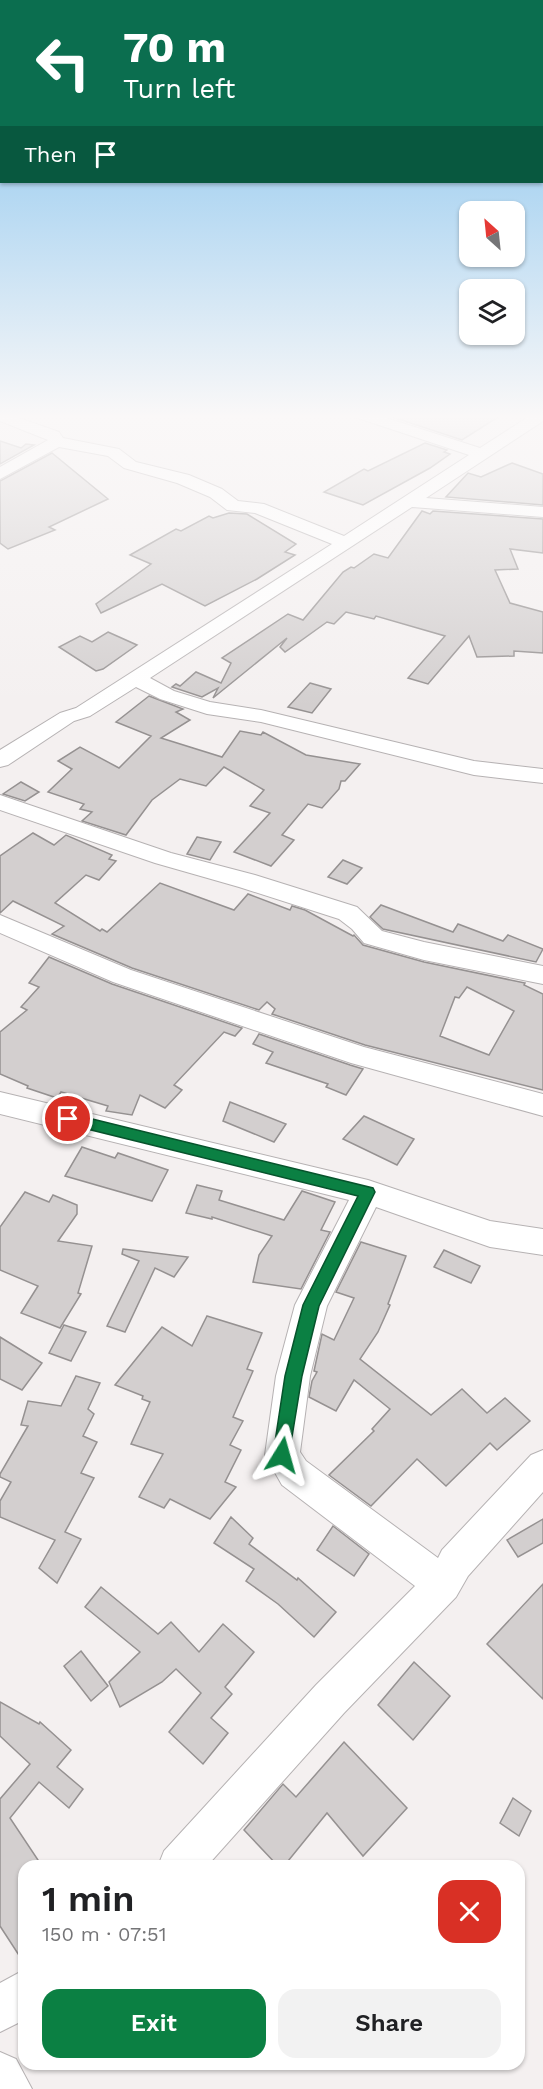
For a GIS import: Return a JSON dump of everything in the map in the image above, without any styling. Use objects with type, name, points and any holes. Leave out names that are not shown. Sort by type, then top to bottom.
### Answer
[{"type":"street","points":[[267,511],[346,543]]},
{"type":"street","points":[[0,760],[67,717],[83,712],[134,677],[394,511]]},
{"type":"street","points":[[134,677],[167,695],[207,708],[261,716],[474,768],[543,776]]},
{"type":"street","points":[[0,802],[163,858],[247,881],[348,913],[373,937],[424,951],[543,975]]},
{"type":"street","points":[[0,923],[122,976],[361,1056],[543,1105]]},
{"type":"street","points":[[0,1103],[368,1192],[490,1234],[543,1242]]},
{"type":"street","points":[[368,1192],[311,1305],[293,1376],[282,1455],[294,1473],[443,1584]]},
{"type":"street","points":[[184,1860],[330,1699],[443,1584],[455,1563],[543,1467]]},
{"type":"street","points":[[0,2010],[18,1996]]},
{"type":"street","points":[[0,2075],[9,2089]]},
{"type":"building","points":[[0,511],[82,511],[49,527],[55,530],[8,549],[0,543]]},
{"type":"building","points":[[422,511],[430,514],[433,511],[440,511],[543,519],[543,553],[510,549],[518,569],[495,570],[510,603],[543,612],[543,653],[514,651],[514,656],[477,657],[469,636],[428,684],[408,678],[445,636],[376,616],[374,619],[346,612],[334,624],[327,622],[285,652],[280,647],[287,638],[213,698],[218,688],[202,697],[172,687],[176,684],[180,686],[196,672],[221,683],[231,663],[222,658],[288,614],[303,620],[343,572],[351,567],[354,568],[374,554],[388,558]]},
{"type":"building","points":[[229,513],[247,514],[296,544],[285,552],[295,555],[257,579],[205,606],[162,584],[101,613],[96,604],[151,564],[130,555],[176,529],[181,531],[209,516],[213,518]]},
{"type":"building","points":[[108,632],[137,645],[103,669],[96,671],[59,647],[80,636],[92,642]]},
{"type":"building","points":[[310,683],[331,689],[312,713],[288,707]]},
{"type":"building","points":[[149,696],[183,709],[176,712],[190,720],[161,738],[222,757],[240,731],[261,735],[263,732],[306,755],[360,764],[345,781],[341,781],[339,789],[322,808],[308,804],[282,835],[294,840],[271,866],[234,852],[270,813],[250,806],[264,790],[224,767],[206,786],[180,779],[152,800],[126,835],[82,821],[92,812],[80,809],[84,804],[48,792],[72,769],[58,761],[80,747],[119,768],[151,736],[116,722]]},
{"type":"building","points":[[21,782],[39,792],[25,801],[3,794]]},
{"type":"building","points":[[33,833],[54,845],[66,835],[112,855],[109,859],[116,861],[99,880],[86,875],[55,903],[100,931],[102,929],[107,932],[160,883],[234,910],[248,894],[290,910],[292,906],[305,910],[354,935],[363,945],[424,962],[525,983],[524,985],[543,994],[543,1090],[365,1045],[272,1014],[275,1009],[267,1002],[259,1010],[132,968],[52,934],[64,926],[13,901],[0,913],[0,856]],"holes":[[[467,987],[514,1011],[489,1055],[440,1036],[455,997],[459,998]]]},
{"type":"building","points":[[197,837],[221,842],[210,860],[187,854]]},
{"type":"building","points":[[343,860],[362,868],[347,884],[328,877]]},
{"type":"building","points":[[381,905],[453,932],[458,924],[503,941],[508,935],[543,949],[536,962],[383,929],[370,917]]},
{"type":"building","points":[[49,957],[112,984],[242,1028],[235,1036],[224,1032],[174,1085],[182,1090],[165,1108],[140,1095],[132,1115],[106,1111],[108,1106],[61,1092],[57,1098],[27,1088],[28,1086],[0,1074],[0,1032],[27,1010],[21,1007],[39,987],[29,983]]},
{"type":"building","points":[[259,1034],[363,1069],[346,1095],[326,1087],[328,1084],[266,1063],[273,1052],[253,1044]]},
{"type":"building","points":[[230,1102],[286,1124],[274,1142],[223,1121]]},
{"type":"building","points":[[364,1116],[414,1139],[397,1165],[343,1139]]},
{"type":"building","points":[[82,1147],[115,1158],[118,1153],[168,1170],[152,1201],[65,1176]]},
{"type":"building","points":[[197,1185],[222,1191],[219,1200],[284,1220],[302,1191],[335,1202],[321,1230],[330,1232],[301,1289],[253,1282],[259,1255],[272,1236],[212,1217],[212,1219],[186,1213]]},
{"type":"building","points":[[25,1192],[49,1202],[53,1195],[77,1205],[77,1214],[58,1241],[92,1246],[78,1293],[81,1294],[60,1328],[21,1313],[38,1286],[0,1270],[0,1227]]},
{"type":"building","points":[[361,1242],[406,1256],[388,1304],[390,1305],[378,1332],[360,1359],[431,1415],[462,1389],[487,1413],[505,1398],[530,1421],[497,1450],[490,1443],[446,1486],[417,1459],[371,1506],[329,1475],[374,1431],[372,1429],[390,1409],[354,1380],[336,1411],[309,1397],[312,1381],[317,1372],[314,1371],[322,1334],[334,1340],[354,1298],[336,1292]]},
{"type":"building","points":[[123,1249],[188,1257],[174,1277],[155,1268],[125,1332],[107,1326],[139,1261],[122,1254]]},
{"type":"building","points":[[444,1250],[480,1266],[471,1283],[434,1267]]},
{"type":"building","points":[[207,1316],[262,1333],[247,1369],[253,1371],[233,1417],[243,1421],[230,1445],[241,1450],[225,1482],[236,1487],[210,1519],[170,1499],[164,1508],[139,1497],[163,1454],[131,1444],[150,1402],[142,1399],[143,1396],[115,1385],[162,1327],[192,1346]]},
{"type":"building","points":[[64,1325],[86,1332],[71,1361],[49,1353]]},
{"type":"building","points":[[0,1337],[42,1363],[22,1390],[0,1379]]},
{"type":"building","points":[[76,1376],[100,1383],[88,1409],[94,1414],[83,1436],[97,1442],[81,1473],[94,1478],[65,1532],[81,1539],[57,1583],[39,1568],[55,1540],[0,1517],[0,1501],[11,1482],[0,1477],[0,1474],[28,1426],[21,1425],[28,1401],[61,1406]]},
{"type":"building","points":[[231,1517],[253,1538],[249,1544],[297,1580],[298,1578],[336,1612],[314,1637],[278,1604],[246,1581],[254,1569],[214,1543]]},
{"type":"building","points":[[543,1519],[543,1543],[518,1557],[507,1540]]},
{"type":"building","points":[[333,1526],[369,1554],[354,1576],[317,1550]]},
{"type":"building","points":[[543,1584],[543,1699],[487,1644]]},
{"type":"building","points":[[101,1587],[158,1634],[171,1622],[199,1652],[223,1624],[254,1652],[225,1687],[232,1694],[211,1718],[228,1733],[203,1764],[169,1732],[201,1693],[176,1669],[162,1682],[120,1707],[109,1682],[140,1652],[85,1607]]},
{"type":"building","points":[[81,1651],[108,1686],[91,1701],[64,1666]]},
{"type":"building","points":[[414,1662],[450,1696],[413,1740],[378,1705]]},
{"type":"building","points":[[0,1702],[39,1724],[40,1722],[71,1750],[57,1767],[83,1789],[69,1808],[39,1782],[10,1818],[38,1860],[18,1860],[18,1954],[0,1926],[0,1799],[30,1764],[0,1736]]},
{"type":"building","points":[[344,1742],[407,1808],[363,1856],[327,1813],[289,1860],[272,1860],[244,1830],[283,1784],[296,1797]]},
{"type":"building","points":[[513,1798],[531,1811],[519,1836],[500,1823]]},
{"type":"route","points":[[68,1119],[368,1192],[311,1305],[293,1376],[282,1455]]}]
